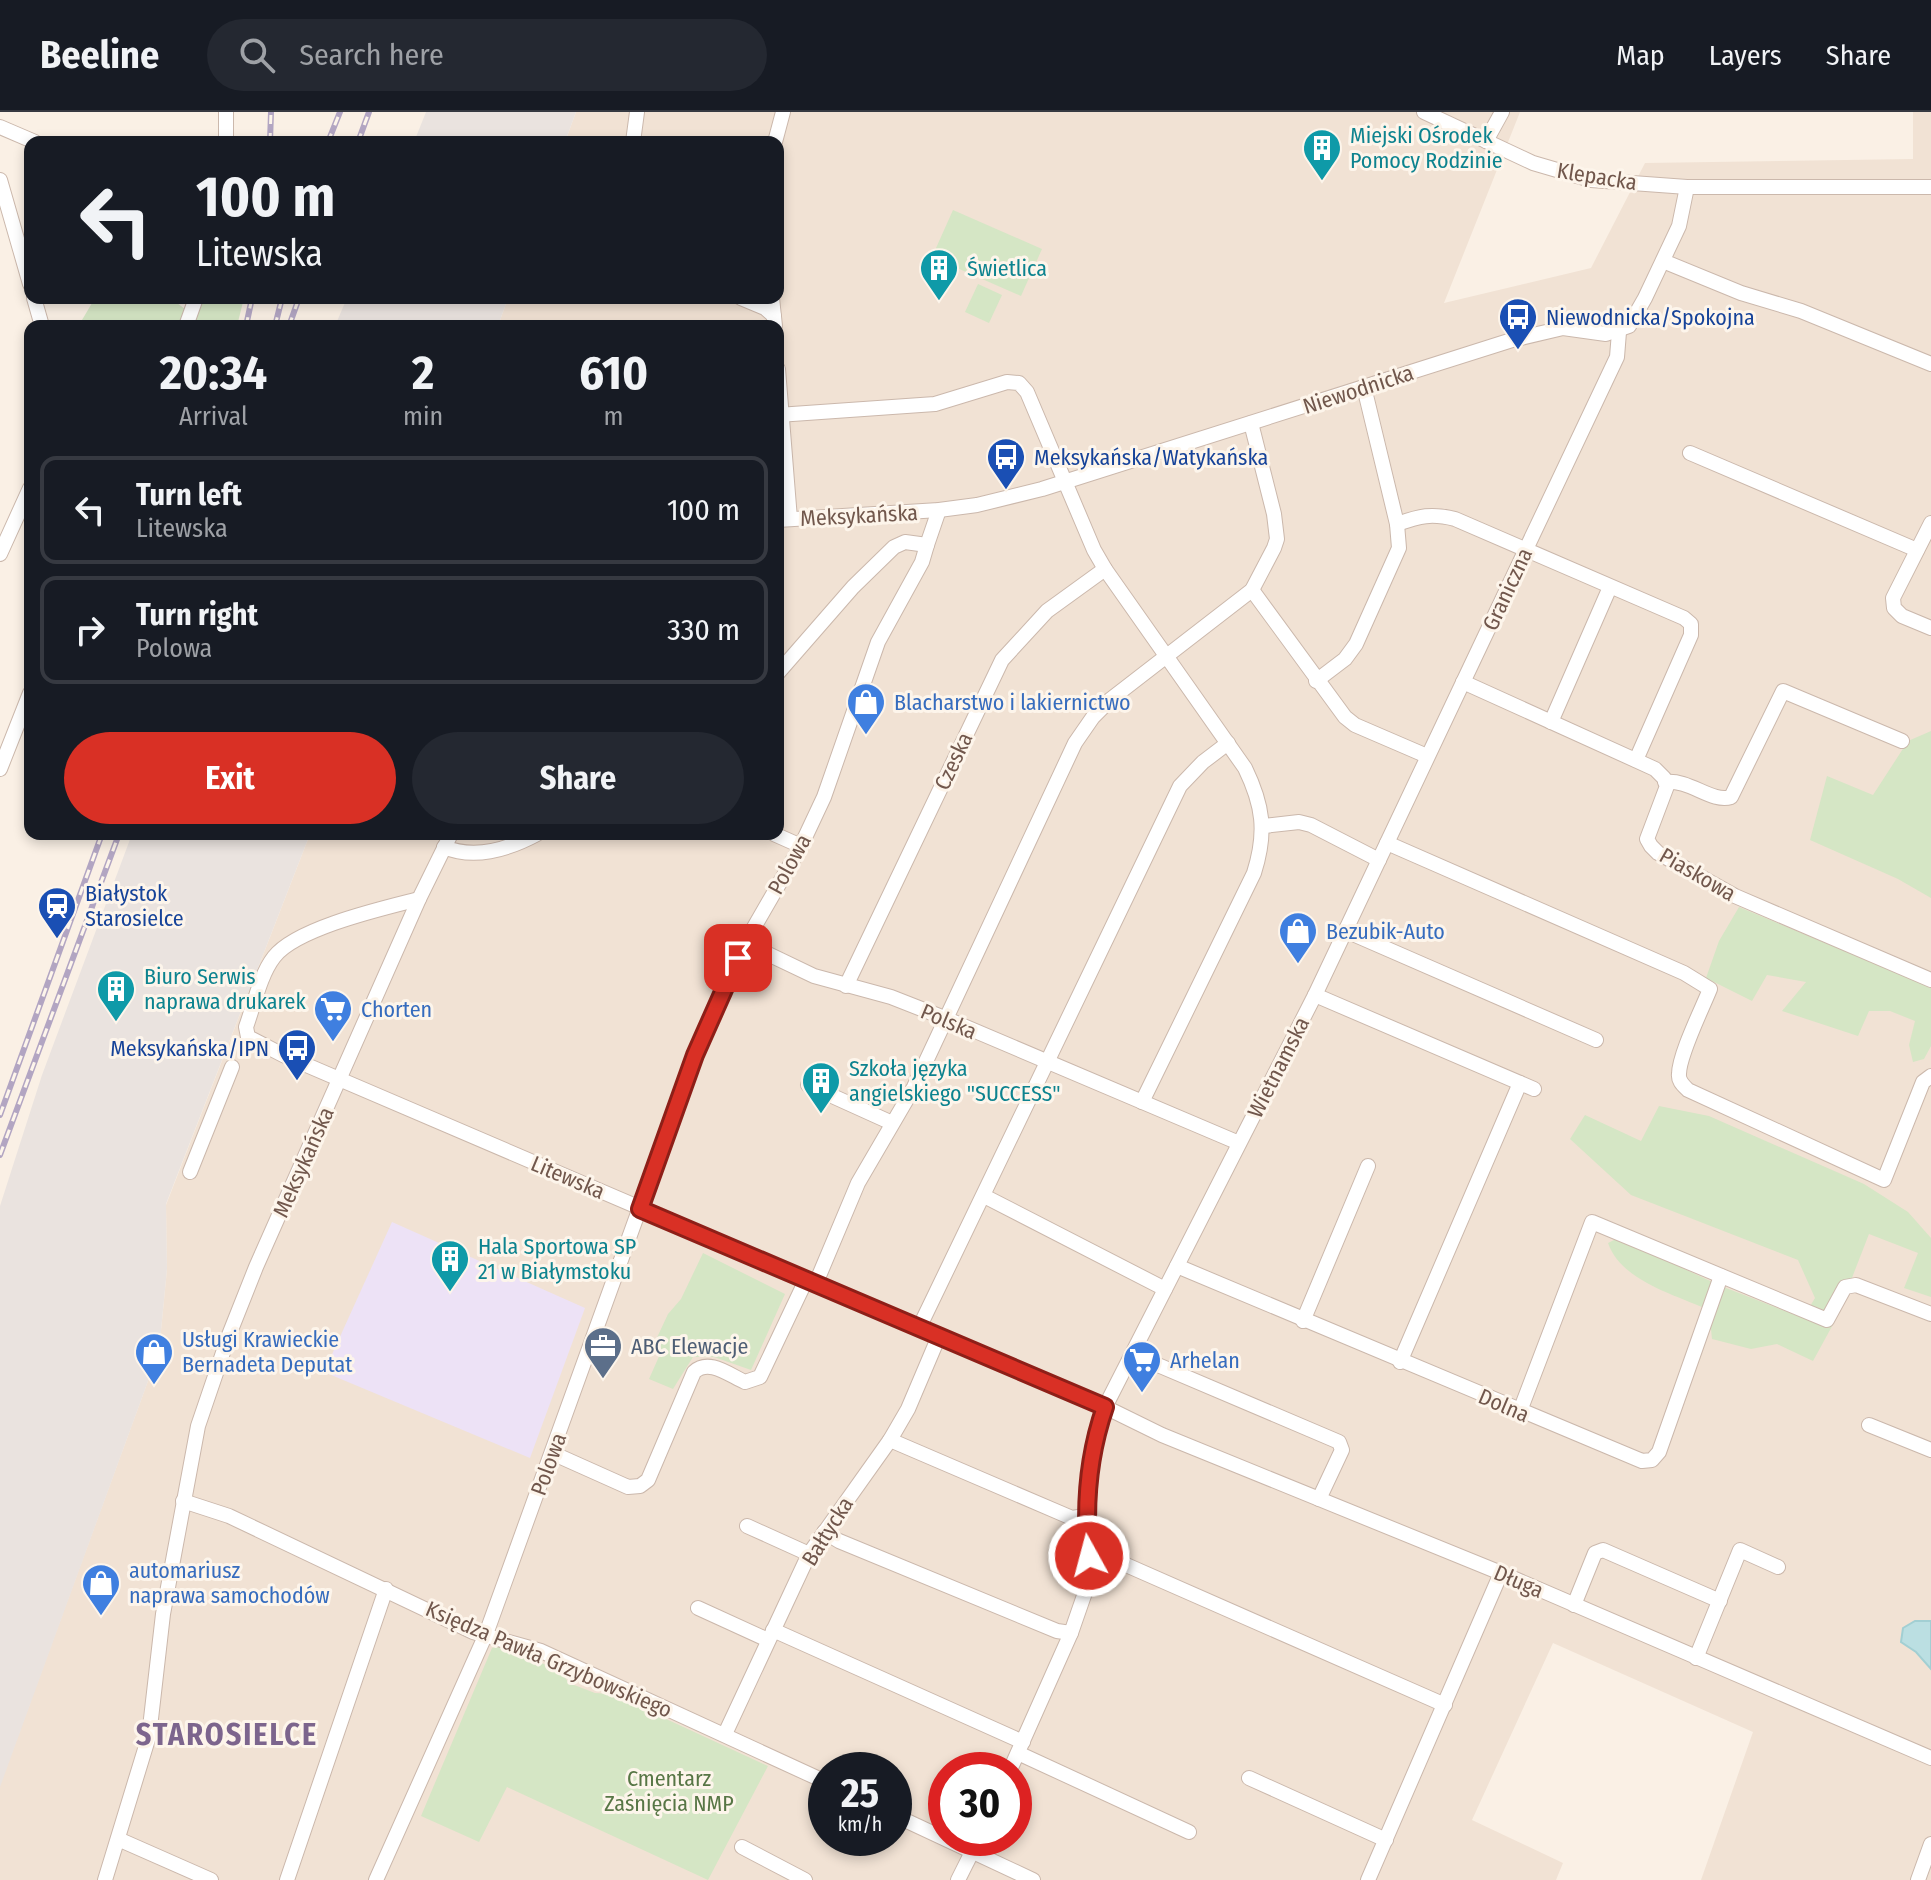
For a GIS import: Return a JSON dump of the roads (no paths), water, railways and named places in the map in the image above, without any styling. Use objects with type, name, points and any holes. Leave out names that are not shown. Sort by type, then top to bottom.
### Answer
[{"type":"street","points":[[226,112],[226,136]]},
{"type":"street","points":[[634,136],[637,112]]},
{"type":"street","points":[[777,136],[783,112]]},
{"type":"street","name":"Klepacka","points":[[1424,112],[1533,163],[1570,176],[1687,187]]},
{"type":"street","points":[[1486,141],[1502,112]]},
{"type":"street","points":[[0,127],[24,137]]},
{"type":"street","points":[[0,180],[24,263]]},
{"type":"street","points":[[1619,332],[1635,319],[1663,261],[1683,215],[1687,187],[1931,187]]},
{"type":"street","points":[[1663,261],[1741,293],[1801,311],[1931,364]]},
{"type":"street","points":[[755,304],[765,308],[773,320]]},
{"type":"street","name":"Niewodnicka","points":[[939,510],[993,502],[1065,481],[1555,329],[1606,334],[1619,332]]},
{"type":"street","name":"Graniczna","points":[[1387,843],[1617,357],[1619,332]]},
{"type":"street","points":[[784,415],[935,404],[1007,382],[1019,383],[1027,392],[1105,569],[1228,743],[1254,786],[1264,826],[1254,873],[1142,1102]]},
{"type":"street","points":[[1316,681],[1345,659],[1356,644],[1399,548],[1397,524],[1364,387]]},
{"type":"street","points":[[552,1453],[628,1487],[640,1486],[648,1480],[694,1372],[708,1365],[745,1382],[760,1377],[811,1282],[858,1183],[914,1087],[1075,743],[1093,717],[1111,699],[1252,590],[1274,548],[1277,527],[1251,423]]},
{"type":"street","points":[[1690,453],[1917,550]]},
{"type":"street","points":[[0,554],[24,501]]},
{"type":"street","points":[[784,666],[853,587],[894,547],[905,542],[927,545],[939,510]]},
{"type":"street","name":"Meksykańska","points":[[784,519],[939,510]]},
{"type":"street","points":[[1397,524],[1420,516],[1455,519],[1684,618],[1691,624],[1691,635],[1636,760]]},
{"type":"street","points":[[1931,523],[1893,598],[1894,608],[1902,616],[1931,628]]},
{"type":"street","name":"Polowa","points":[[376,1880],[486,1634],[695,1055],[745,943],[801,846],[824,797],[878,642],[922,562],[927,545]]},
{"type":"street","name":"Czeska","points":[[846,986],[1002,660],[1047,611],[1105,569]]},
{"type":"street","points":[[1551,722],[1610,587]]},
{"type":"street","points":[[1252,590],[1336,708],[1355,725],[1427,756]]},
{"type":"street","points":[[1463,682],[1655,769],[1665,782],[1678,781],[1719,798],[1731,797],[1783,691],[1902,741]]},
{"type":"street","points":[[0,769],[24,708]]},
{"type":"street","points":[[919,1328],[1180,786],[1203,762],[1228,743]]},
{"type":"street","name":"Piaskowa","points":[[1665,782],[1664,797],[1647,839],[1658,853],[1735,896],[1931,980]]},
{"type":"street","points":[[1264,826],[1299,822],[1311,825],[1379,860]]},
{"type":"street","points":[[784,838],[801,846]]},
{"type":"street","points":[[448,840],[463,852],[488,852],[524,840]]},
{"type":"street","name":"Meksykańska","points":[[105,1880],[149,1736],[163,1614],[198,1426],[262,1252],[448,840]]},
{"type":"street","points":[[1387,843],[1684,973],[1710,989],[1681,1062],[1678,1075],[1681,1083],[1688,1090],[1884,1180],[1923,1082],[1931,1076]]},
{"type":"street","name":"Wietnamska","points":[[1018,1752],[1071,1633],[1088,1584],[1085,1516],[1095,1435],[1105,1407],[1315,995],[1387,843]]},
{"type":"street","name":"Litewska","points":[[419,899],[318,930],[281,949],[269,964],[246,1031],[252,1040],[1105,1407]]},
{"type":"street","points":[[1346,931],[1596,1040]]},
{"type":"street","name":"Polska","points":[[745,943],[814,976],[891,997],[947,1019],[1239,1143]]},
{"type":"street","points":[[1315,995],[1527,1086],[1400,1362]]},
{"type":"street","points":[[190,1172],[232,1067]]},
{"type":"street","points":[[808,1085],[892,1123]]},
{"type":"street","points":[[1303,1321],[1368,1166]]},
{"type":"street","points":[[984,1196],[1165,1289]]},
{"type":"street","points":[[1520,1411],[1592,1222],[1827,1320],[1845,1287],[1856,1285],[1931,1314]]},
{"type":"street","name":"Dolna","points":[[1177,1266],[1642,1461],[1652,1460],[1659,1452],[1721,1276]]},
{"type":"street","name":"Bałtycka","points":[[725,1734],[809,1554],[890,1440],[908,1409],[939,1336]]},
{"type":"street","points":[[1132,1354],[1339,1442],[1342,1450],[1319,1499]]},
{"type":"street","name":"Długa","points":[[1105,1407],[1162,1435],[1501,1573],[1931,1758]]},
{"type":"street","points":[[1869,1425],[1931,1450]]},
{"type":"street","points":[[890,1440],[1072,1518],[1085,1516]]},
{"type":"street","name":"Księdza Pawła Grzybowskiego","points":[[183,1501],[229,1516],[473,1632],[541,1651],[808,1773]]},
{"type":"street","points":[[747,1526],[809,1554]]},
{"type":"street","points":[[824,1532],[839,1541],[1057,1631],[1071,1633]]},
{"type":"street","points":[[1574,1605],[1595,1553],[1603,1550],[1720,1601]]},
{"type":"street","points":[[1696,1658],[1740,1550],[1778,1567]]},
{"type":"street","points":[[1089,1556],[1108,1557],[1445,1705]]},
{"type":"street","points":[[1368,1880],[1501,1573]]},
{"type":"street","points":[[287,1880],[386,1589]]},
{"type":"street","points":[[698,1608],[770,1635],[1020,1748],[1189,1832]]},
{"type":"street","points":[[1249,1778],[1386,1840]]},
{"type":"street","points":[[118,1839],[211,1880]]},
{"type":"street","points":[[1918,1880],[1931,1844]]},
{"type":"street","points":[[742,1847],[805,1880]]},
{"type":"street","points":[[958,1880],[970,1856]]},
{"type":"street","points":[[993,1856],[1033,1880]]},
{"type":"water","points":[[1915,1621],[1931,1621],[1931,1669],[1916,1652],[1901,1642],[1903,1628]]},
{"type":"railway","points":[[270,136],[271,112]]},
{"type":"railway","points":[[330,136],[340,112]]},
{"type":"railway","points":[[360,136],[369,112]]},
{"type":"railway","points":[[247,320],[251,304]]},
{"type":"railway","points":[[276,320],[280,304]]},
{"type":"railway","points":[[291,320],[297,304]]},
{"type":"railway","points":[[0,1115],[100,840]]},
{"type":"railway","points":[[0,1155],[117,840]]},
{"type":"place","name":"Miejski Ośrodek Pomocy Rodzinie","points":[[1322,182]]},
{"type":"place","name":"Świetlica","points":[[939,302]]},
{"type":"place","name":"Niewodnicka/Spokojna","points":[[1518,351]]},
{"type":"place","name":"Meksykańska/Watykańska","points":[[1006,491]]},
{"type":"place","name":"Blacharstwo i lakiernictwo","points":[[866,736]]},
{"type":"place","name":"Białystok Starosielce","points":[[57,940]]},
{"type":"place","name":"Bezubik-Auto","points":[[1298,965]]},
{"type":"place","name":"Biuro Serwis naprawa drukarek","points":[[116,1023]]},
{"type":"place","name":"Chorten","points":[[333,1043]]},
{"type":"place","name":"Meksykańska/IPN","points":[[297,1082]]},
{"type":"place","name":"Szkoła języka angielskiego \"SUCCESS\"","points":[[821,1115]]},
{"type":"place","name":"Hala Sportowa SP 21 w Białymstoku","points":[[450,1293]]},
{"type":"place","name":"ABC Elewacje","points":[[603,1380]]},
{"type":"place","name":"Usługi Krawieckie Bernadeta Deputat","points":[[154,1386]]},
{"type":"place","name":"Arhelan","points":[[1142,1394]]},
{"type":"place","name":"automariusz naprawa samochodów","points":[[101,1617]]},
{"type":"district","name":"STAROSIELCE","points":[[227,1735]]},
{"type":"park label","name":"Cmentarz Zaśnięcia NMP","points":[[669,1790]]}]
